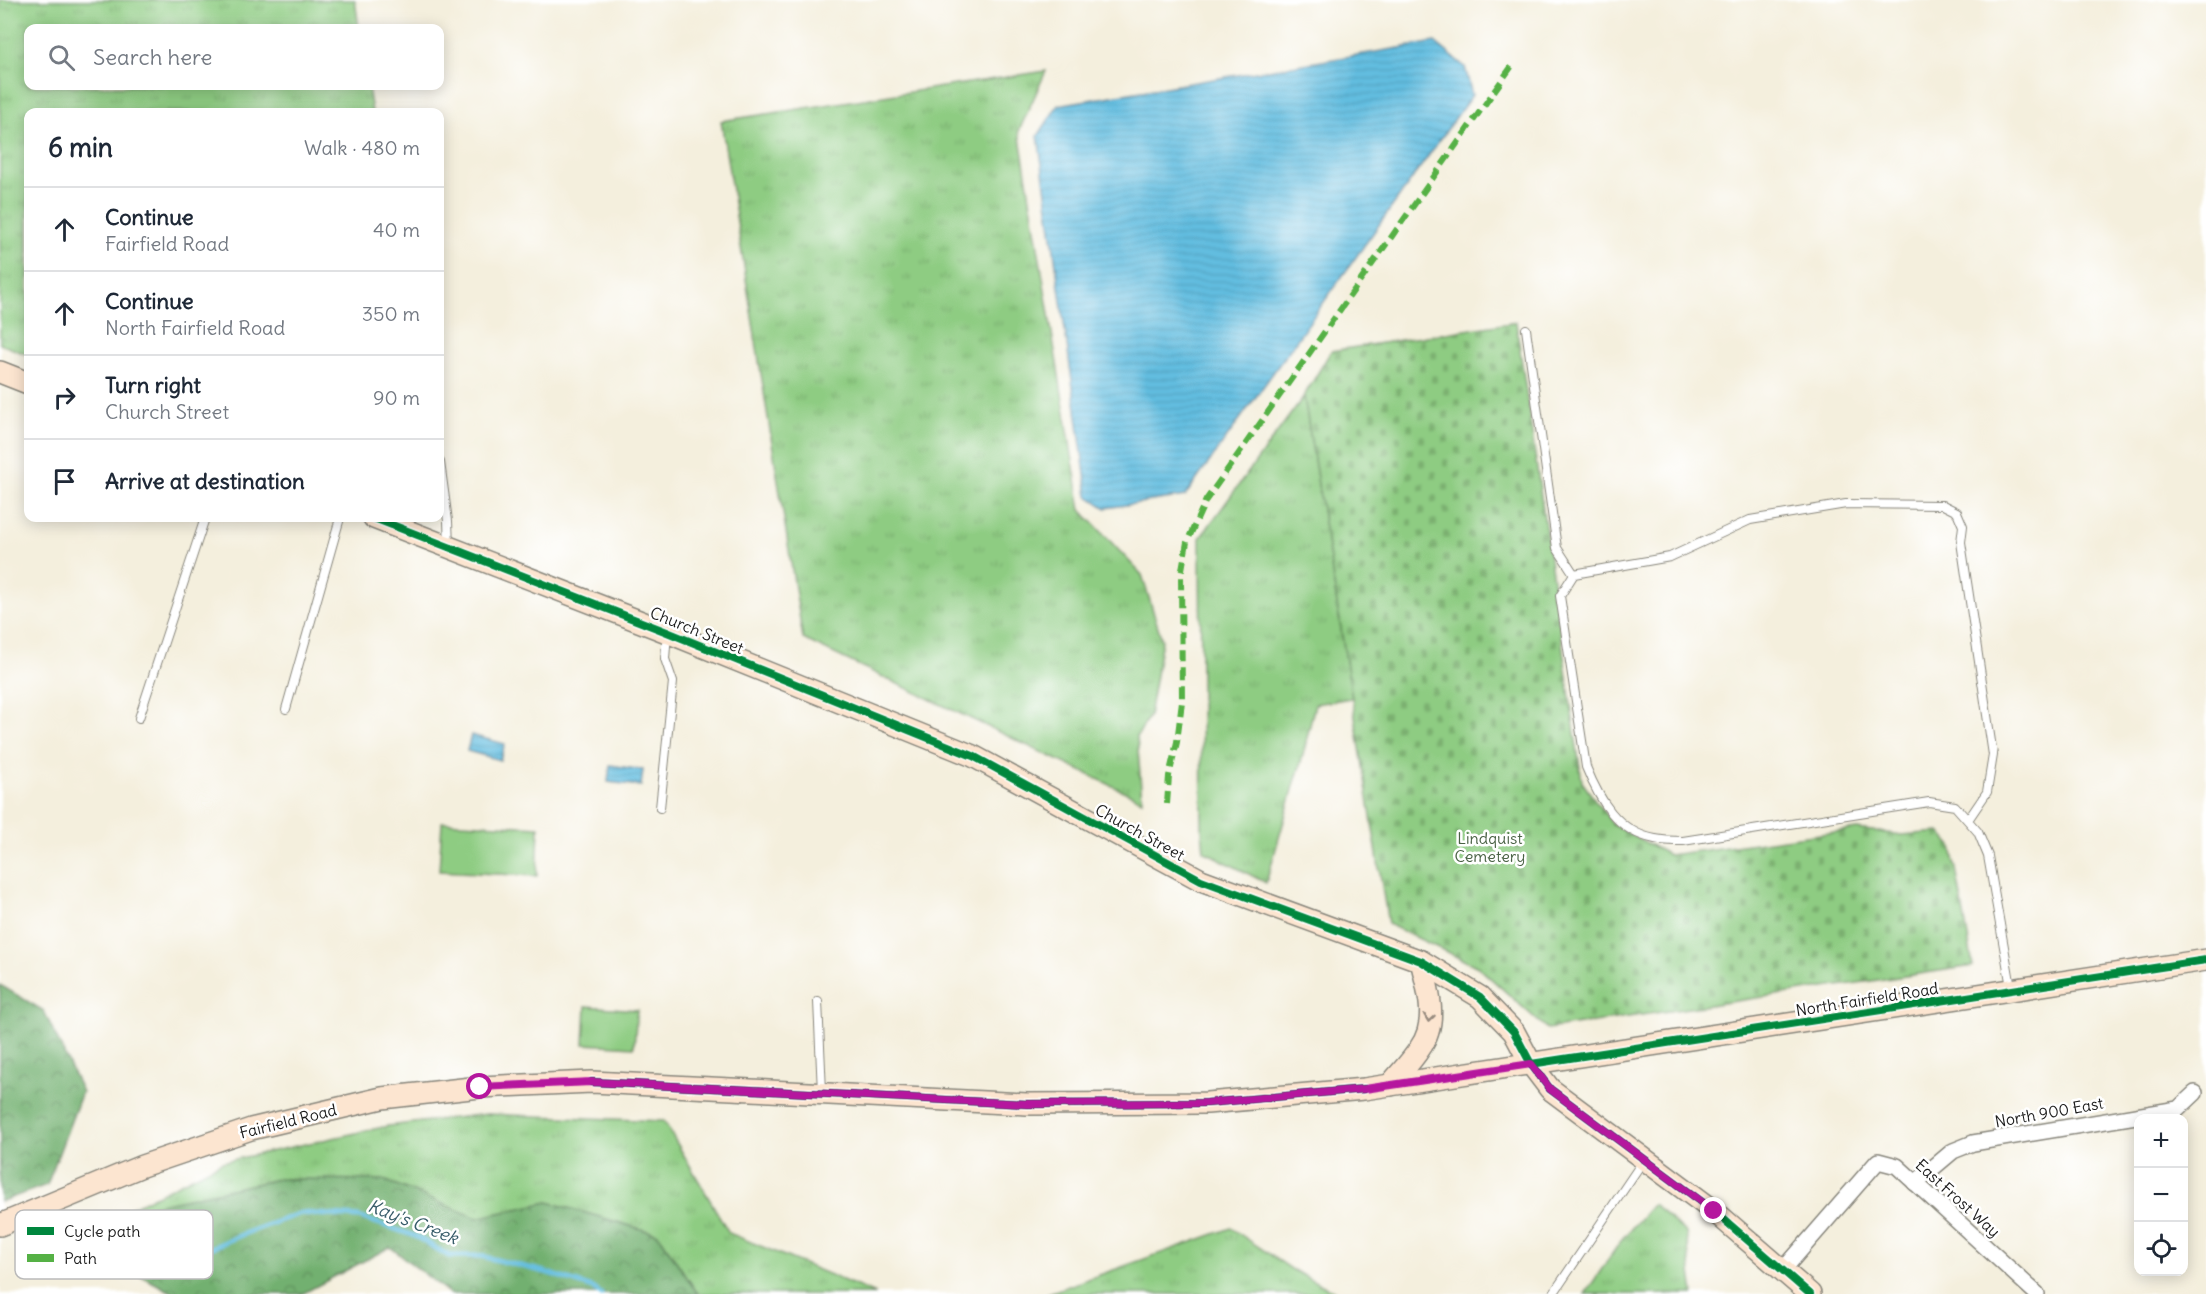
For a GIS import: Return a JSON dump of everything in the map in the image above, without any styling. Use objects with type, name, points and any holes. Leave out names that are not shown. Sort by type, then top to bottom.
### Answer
[{"type":"main road","points":[[0,372],[24,381]]},
{"type":"main road","name":"Church Street","points":[[384,522],[667,632],[973,756],[1201,880],[1421,961],[1480,997],[1514,1032],[1531,1064],[1550,1089],[1714,1211],[1810,1294]]},
{"type":"main road","name":"North Fairfield Road","points":[[592,1082],[1027,1104],[1207,1103],[1390,1085],[2206,960]]},
{"type":"main road","points":[[1390,1085],[1422,1047],[1428,1030],[1431,1014],[1430,995],[1421,961]]},
{"type":"main road","name":"Fairfield Road","points":[[36,1210],[142,1166],[251,1129],[382,1098],[480,1087],[592,1082]]},
{"type":"main road","name":"Fairfield Road","points":[[0,1225],[15,1219]]},
{"type":"street","name":"North 900 East","points":[[1915,1183],[1953,1151],[1973,1143],[2178,1108],[2195,1093]]},
{"type":"street","name":"East Frost Way","points":[[1783,1270],[1878,1161],[1897,1166],[2037,1294]]},
{"type":"lane","points":[[1526,329],[1557,548],[1574,574]]},
{"type":"lane","points":[[444,492],[449,547]]},
{"type":"lane","points":[[1968,820],[1987,792],[1993,755],[1961,542],[1963,526],[1957,512],[1943,505],[1846,504],[1750,520],[1670,557],[1574,574],[1560,596],[1586,767],[1597,793],[1610,812],[1626,827],[1654,839],[1683,841],[1929,802],[1954,807],[1978,832],[1988,856],[2011,991]]},
{"type":"lane","points":[[139,718],[204,522]]},
{"type":"lane","points":[[286,709],[339,522]]},
{"type":"lane","points":[[660,808],[674,682],[665,659],[667,632]]},
{"type":"lane","points":[[818,1001],[822,1094]]},
{"type":"lane","points":[[1553,1294],[1645,1159]]},
{"type":"green space","points":[[0,0],[355,0],[358,24],[24,24],[24,90],[369,90],[371,108],[24,108],[24,353],[0,344]]},
{"type":"green space","points":[[1046,71],[1019,131],[1081,510],[1142,575],[1162,640],[1149,716],[1137,737],[1142,800],[803,639],[721,121]]},
{"type":"green space","name":"Lindquist Cemetery","points":[[1516,322],[1582,782],[1613,825],[1669,855],[1857,829],[1902,835],[1940,832],[1952,846],[1973,966],[1547,1029],[1478,967],[1388,924],[1304,396],[1331,351]]},
{"type":"green space","points":[[1304,396],[1352,698],[1315,704],[1303,755],[1266,883],[1204,851],[1200,538]]},
{"type":"green space","points":[[442,822],[539,827],[537,876],[439,871]]},
{"type":"green space","points":[[0,985],[44,1011],[82,1092],[47,1185],[0,1202]]},
{"type":"green space","points":[[586,1006],[637,1010],[634,1047],[584,1044]]},
{"type":"green space","points":[[487,1114],[664,1121],[729,1233],[876,1294],[698,1294],[658,1234],[548,1202],[477,1218],[384,1180],[278,1179],[127,1210],[222,1162],[388,1126]]},
{"type":"green space","points":[[278,1179],[384,1180],[477,1218],[548,1202],[658,1234],[698,1294],[450,1294],[390,1247],[302,1294],[175,1294],[147,1279],[213,1279],[213,1210],[132,1210]]},
{"type":"green space","points":[[1653,1204],[1686,1233],[1694,1294],[1585,1294],[1622,1239]]},
{"type":"green space","points":[[1231,1228],[1293,1270],[1339,1294],[1046,1294]]},
{"type":"water","points":[[1435,42],[1465,67],[1472,95],[1185,496],[1106,508],[1088,496],[1038,136],[1058,105]]},
{"type":"water","points":[[471,735],[505,744],[500,760],[467,751]]},
{"type":"water","points":[[610,765],[643,770],[641,786],[608,782]]},
{"type":"waterway","name":"Kay's Creek","points":[[213,1247],[301,1213],[359,1217],[415,1236],[449,1256],[481,1256],[545,1272],[593,1288],[601,1294]]},
{"type":"marked path","points":[[1167,804],[1169,776],[1177,742],[1182,702],[1181,575],[1187,542],[1206,500],[1514,63]]},
{"type":"cycle path","points":[[384,522],[667,632],[973,756],[1201,880],[1421,961],[1480,997],[1514,1032],[1531,1064],[1550,1089],[1714,1211],[1810,1294]]},
{"type":"cycle path","points":[[1531,1064],[2206,960]]},
{"type":"cycle path","points":[[592,1082],[1027,1104],[1207,1103],[1364,1089]]},
{"type":"route","points":[[480,1087],[592,1082],[1027,1104],[1207,1103],[1365,1089],[1531,1064],[1550,1089],[1714,1211]]}]
